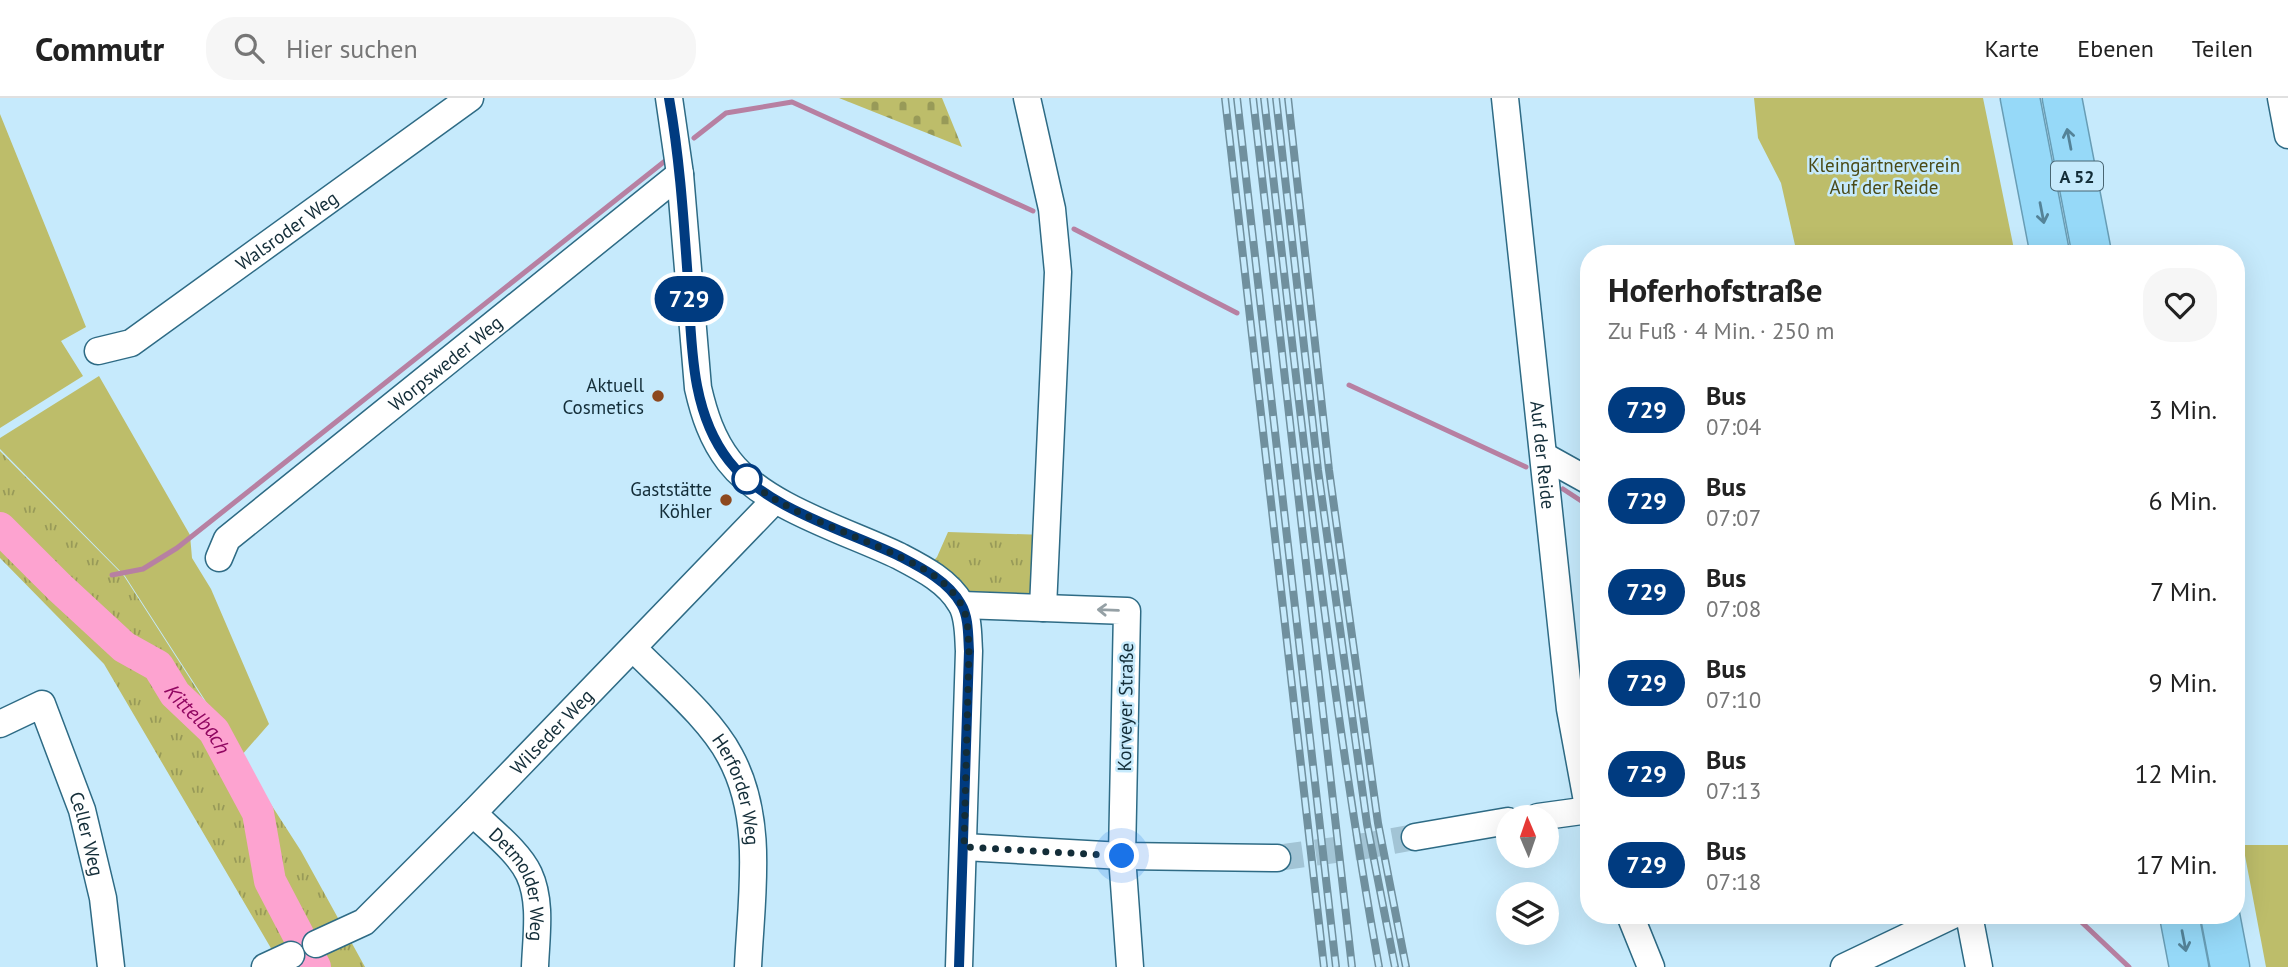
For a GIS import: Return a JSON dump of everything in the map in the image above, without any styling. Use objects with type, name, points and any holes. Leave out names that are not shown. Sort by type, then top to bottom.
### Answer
[{"type":"highway","name":"A 52","points":[[2020,98],[2048,245]]},
{"type":"highway","name":"A 52","points":[[2062,98],[2090,245]]},
{"type":"highway","points":[[2181,924],[2189,967]]},
{"type":"highway","points":[[2222,924],[2230,967]]},
{"type":"street","name":"Walsroder Weg","points":[[98,351],[131,343],[470,98]]},
{"type":"street","points":[[669,98],[680,174],[694,359],[705,418],[729,462],[775,500],[926,569],[948,587],[962,606],[968,629],[969,651],[959,967]]},
{"type":"street","points":[[1027,98],[1052,209],[1058,272],[1043,608]]},
{"type":"street","name":"Auf der Reide","points":[[1505,98],[1570,709],[1580,763]]},
{"type":"street","points":[[2281,98],[2288,135]]},
{"type":"street","name":"Worpsweder Weg","points":[[219,558],[228,538],[680,174]]},
{"type":"street","points":[[1544,456],[1580,476]]},
{"type":"street","name":"Wilseder Weg","points":[[316,944],[364,922],[775,500]]},
{"type":"street","name":"Korveyer Straße","points":[[962,606],[1127,611],[1122,856],[1130,967]]},
{"type":"street","name":"Herforder Weg","points":[[633,648],[710,728],[729,754],[744,785],[752,822],[753,860],[748,967]]},
{"type":"street","name":"Celler Weg","points":[[0,724],[42,704],[82,810],[103,898],[111,967]]},
{"type":"street","points":[[1559,815],[1580,812]]},
{"type":"street","name":"Detmolder Weg","points":[[473,813],[528,872],[534,888],[537,912],[535,967]]},
{"type":"street","points":[[1415,837],[1496,823]]},
{"type":"street","points":[[964,847],[1122,856],[1277,858]]},
{"type":"street","points":[[1634,924],[1651,967]]},
{"type":"street","points":[[1844,967],[1934,924]]},
{"type":"street","points":[[1971,924],[1979,967]]},
{"type":"street","points":[[265,967],[291,955]]},
{"type":"green space","points":[[839,98],[942,98],[962,147]]},
{"type":"green space","name":"Kleingärtnerverein Auf der Reide","points":[[1754,98],[1983,98],[2013,245],[1795,245],[1781,183],[1758,138]]},
{"type":"green space","points":[[0,114],[86,327],[61,341],[83,376],[0,428]]},
{"type":"green space","points":[[99,376],[190,535],[192,558],[211,589],[269,724],[241,756],[125,576],[0,449],[0,438]]},
{"type":"green space","points":[[0,451],[124,576],[301,851],[365,967],[282,967],[104,664],[0,558]]},
{"type":"green space","points":[[948,532],[1046,535],[1043,608],[962,605],[926,569],[937,557]]},
{"type":"green space","points":[[2245,845],[2288,845],[2288,967],[2266,967]]},
{"type":"waterway","points":[[694,138],[726,113],[792,102],[1033,211]]},
{"type":"waterway","points":[[112,575],[143,569],[177,548],[665,161]]},
{"type":"waterway","points":[[1074,229],[1237,313]]},
{"type":"waterway","points":[[1349,385],[1526,467]]},
{"type":"waterway","points":[[1563,489],[1580,500]]},
{"type":"waterway","name":"Kittelbach","points":[[0,528],[124,647],[158,666],[175,694],[214,731],[258,813],[270,881],[315,967]]},
{"type":"waterway","points":[[59,587],[73,583]]},
{"type":"waterway","points":[[2084,924],[2129,967]]},
{"type":"tunnel","points":[[1277,858],[1415,837]]},
{"type":"railway","points":[[1225,98],[1324,967]]},
{"type":"railway","points":[[1237,98],[1336,967]]},
{"type":"railway","points":[[1253,98],[1352,967]]},
{"type":"railway","points":[[1264,98],[1329,642],[1379,967]]},
{"type":"railway","points":[[1276,98],[1318,470],[1367,824],[1395,967]]},
{"type":"railway","points":[[1288,98],[1329,470],[1378,823],[1406,967]]},
{"type":"bus line","name":"729","points":[[669,98],[680,174],[695,374],[705,418],[716,441],[729,462],[775,500],[926,569],[948,587],[962,606],[968,629],[969,651],[959,967]]},
{"type":"place","name":"Aktuell Cosmetics","points":[[658,396]]},
{"type":"place","name":"Gaststätte Köhler","points":[[726,500]]},
{"type":"route","points":[[747,479],[775,500],[926,569],[948,587],[962,606],[968,629],[969,651],[964,847],[1122,856]]}]
